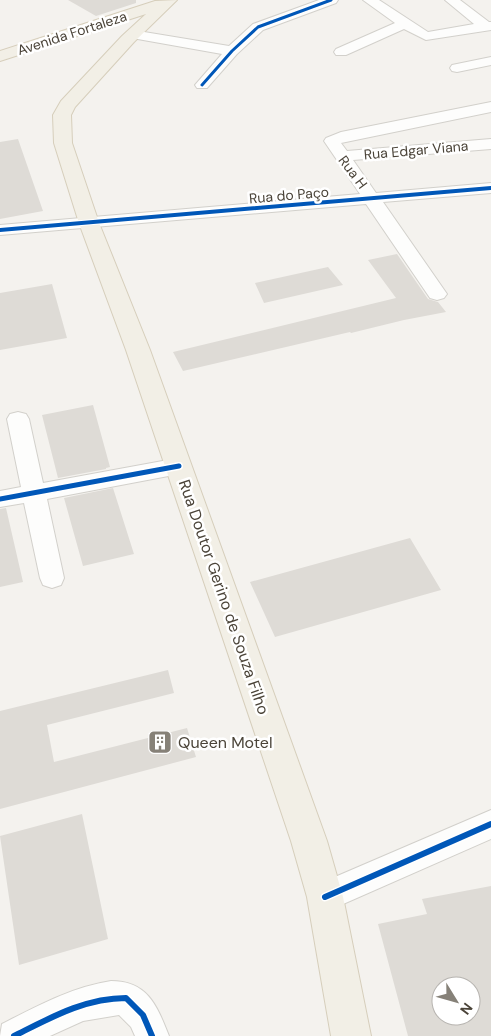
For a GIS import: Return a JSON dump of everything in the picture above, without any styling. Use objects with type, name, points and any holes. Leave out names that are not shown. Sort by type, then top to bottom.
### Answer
[{"type":"main road","name":"Rua Doutor Gerino de Souza Filho","points":[[169,1],[131,25],[76,93],[62,115],[63,142],[90,224],[178,466],[309,841],[325,897],[351,1036]]},
{"type":"main road","name":"Avenida Fortaleza","points":[[0,56],[131,25],[169,1]]},
{"type":"street","points":[[202,85],[232,51],[258,26],[331,0]]},
{"type":"street","points":[[370,0],[421,34],[432,36],[489,27]]},
{"type":"street","points":[[458,1],[489,27]]},
{"type":"street","points":[[341,52],[405,24]]},
{"type":"street","points":[[131,25],[232,51]]},
{"type":"street","points":[[457,68],[491,61]]},
{"type":"street","points":[[336,150],[334,140],[340,137],[491,107]]},
{"type":"street","name":"Rua Edgar Viana","points":[[336,150],[491,144]]},
{"type":"street","name":"Rua H","points":[[336,150],[373,199],[437,294]]},
{"type":"street","name":"Rua do Paço","points":[[0,230],[90,224],[491,188]]},
{"type":"street","points":[[18,419],[32,492],[52,578]]},
{"type":"street","points":[[0,499],[178,466]]},
{"type":"street","points":[[325,897],[491,824]]},
{"type":"street","points":[[14,1036],[76,1007],[111,997],[126,998],[143,1015],[152,1036]]},
{"type":"building","points":[[68,0],[136,0],[136,3],[96,16]]},
{"type":"building","points":[[18,139],[43,211],[0,219],[0,142]]},
{"type":"building","points":[[397,254],[428,299],[438,302],[446,312],[183,371],[173,352],[396,298],[368,260]]},
{"type":"building","points":[[328,267],[343,285],[264,303],[255,283]]},
{"type":"building","points":[[52,284],[67,338],[0,350],[0,293]]},
{"type":"building","points":[[93,405],[110,467],[58,478],[42,415]]},
{"type":"building","points":[[113,488],[134,554],[83,566],[64,498]]},
{"type":"building","points":[[6,508],[23,582],[0,587],[0,509]]},
{"type":"building","points":[[410,538],[441,590],[275,637],[250,582]]},
{"type":"building","name":"Queen Motel","points":[[168,670],[174,693],[47,725],[54,762],[187,728],[196,757],[0,809],[0,711]]},
{"type":"building","points":[[82,814],[108,939],[19,965],[0,836]]},
{"type":"building","points":[[491,886],[491,1036],[408,1036],[378,924],[427,914],[422,899]]},
{"type":"cycle path","points":[[202,85],[232,51],[258,27],[331,0]]},
{"type":"cycle path","points":[[0,230],[491,188]]},
{"type":"cycle path","points":[[0,499],[179,466]]},
{"type":"cycle path","points":[[325,897],[491,824]]},
{"type":"cycle path","points":[[14,1036],[83,1004],[111,998],[126,998],[143,1015],[152,1036]]},
{"type":"place","name":"Queen Motel","points":[[160,742]]}]
